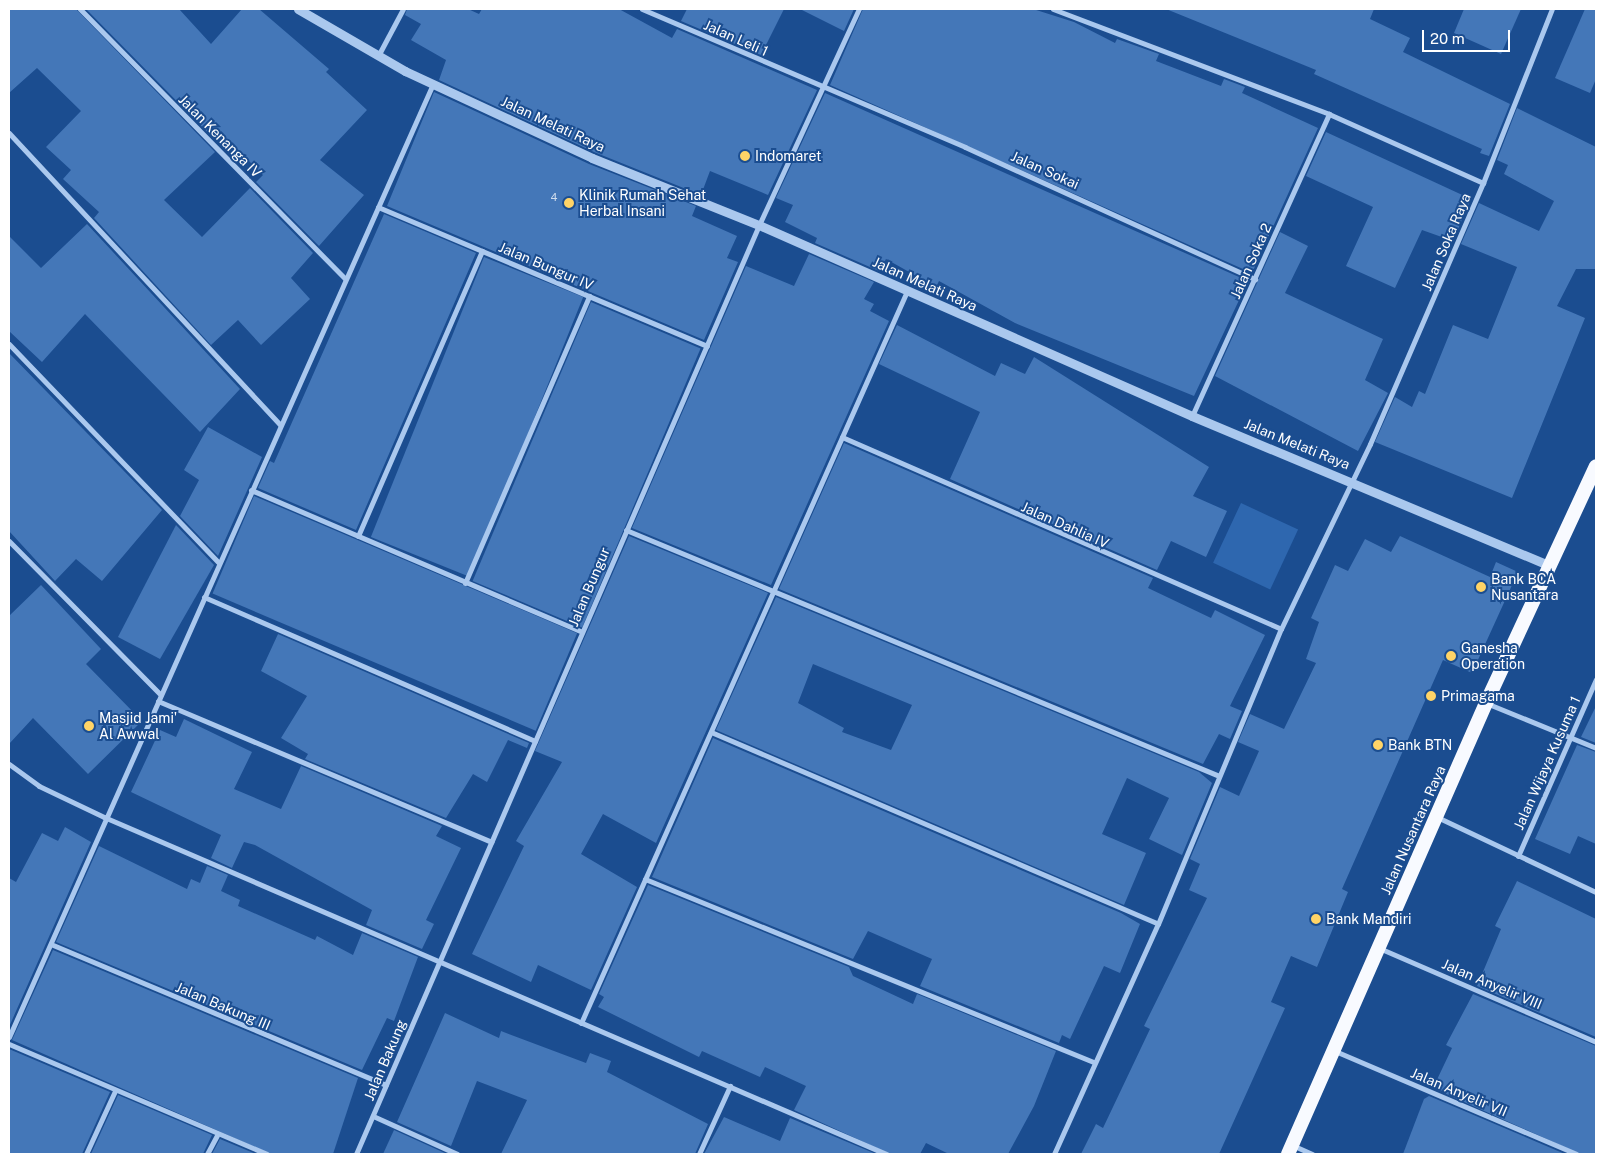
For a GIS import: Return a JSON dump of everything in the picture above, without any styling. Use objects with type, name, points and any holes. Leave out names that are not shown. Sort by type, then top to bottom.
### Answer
[{"type":"highway","name":"Jalan Nusantara Raya","points":[[1290,1150],[1486,703],[1550,566],[1591,490],[1596,466]]},
{"type":"street","name":"Jalan Kenanga IV","points":[[80,9],[345,279]]},
{"type":"street","name":"Jalan Melati Raya","points":[[298,9],[378,56],[432,84],[592,158],[759,225],[1192,416],[1353,481],[1550,566]]},
{"type":"street","points":[[378,56],[403,9]]},
{"type":"street","name":"Jalan Leli 1","points":[[642,9],[822,87]]},
{"type":"street","name":"Jalan Bungur","points":[[440,959],[759,225],[859,9]]},
{"type":"street","points":[[1053,9],[1329,114],[1483,183]]},
{"type":"street","name":"Jalan Soka Raya","points":[[1054,1154],[1158,924],[1217,775],[1281,629],[1353,481],[1483,183],[1552,9]]},
{"type":"street","points":[[9,1037],[53,945],[104,818],[161,695],[218,562],[432,84]]},
{"type":"street","name":"Jalan Sokai","points":[[822,87],[1255,279]]},
{"type":"street","name":"Jalan Soka 2","points":[[1192,416],[1329,114]]},
{"type":"street","points":[[9,133],[280,425]]},
{"type":"street","name":"Jalan Bungur IV","points":[[378,207],[707,346]]},
{"type":"street","points":[[358,536],[482,251]]},
{"type":"street","points":[[581,1023],[908,291]]},
{"type":"street","points":[[465,583],[589,296]]},
{"type":"street","points":[[9,344],[218,562]]},
{"type":"street","name":"Jalan Dahlia IV","points":[[842,437],[1281,629]]},
{"type":"street","points":[[250,490],[582,632]]},
{"type":"street","points":[[626,530],[1217,775]]},
{"type":"street","points":[[9,542],[161,695]]},
{"type":"street","points":[[204,597],[535,741]]},
{"type":"street","name":"Jalan Wijaya Kusuma 1","points":[[1518,856],[1596,679]]},
{"type":"street","points":[[158,701],[491,842]]},
{"type":"street","points":[[1486,703],[1596,748]]},
{"type":"street","points":[[711,732],[1158,924]]},
{"type":"street","points":[[9,764],[39,786],[104,818],[440,959],[581,1023],[886,1154]]},
{"type":"street","points":[[1437,818],[1596,892]]},
{"type":"street","points":[[646,879],[1094,1062]]},
{"type":"street","name":"Jalan Bakung III","points":[[53,945],[386,1085]]},
{"type":"street","name":"Jalan Anyelir VIII","points":[[1379,948],[1596,1042]]},
{"type":"street","name":"Jalan Bakung","points":[[356,1154],[440,959]]},
{"type":"street","points":[[9,1044],[217,1135],[267,1154]]},
{"type":"street","name":"Jalan Anyelir VII","points":[[1333,1050],[1576,1154]]},
{"type":"street","points":[[699,1154],[730,1086]]},
{"type":"street","points":[[86,1154],[115,1091]]},
{"type":"street","points":[[373,1116],[457,1154]]},
{"type":"street","points":[[207,1154],[217,1135]]},
{"type":"street","points":[[1290,1150],[1312,1154]]},
{"type":"shaded area","points":[[1241,503],[1298,530],[1270,589],[1213,563]]},
{"type":"building","points":[[9,9],[76,9],[215,152],[164,200],[202,237],[250,188],[313,253],[291,278],[310,299],[261,345],[238,320],[211,345],[94,218],[99,212],[63,179],[71,170],[46,147],[81,111],[37,68],[9,93]]},
{"type":"building","points":[[86,9],[179,9],[211,44],[242,9],[259,9],[329,69],[326,72],[367,110],[320,160],[364,195],[319,246],[256,182],[263,175],[228,140],[221,146]]},
{"type":"building","points":[[407,9],[468,9],[479,14],[482,9],[619,9],[672,38],[677,29],[817,90],[768,195],[710,171],[701,195],[594,152],[439,80],[446,60],[411,40],[421,24],[405,15]]},
{"type":"building","points":[[687,9],[784,9],[761,55],[681,21]]},
{"type":"building","points":[[800,9],[854,9],[844,31]]},
{"type":"building","points":[[863,9],[1033,9],[1074,22],[1115,43],[1117,39],[1159,54],[1156,61],[1221,86],[1224,79],[1245,87],[1242,93],[1318,128],[1252,273],[830,85]]},
{"type":"building","points":[[1166,9],[1374,9],[1370,19],[1410,38],[1403,52],[1510,104],[1489,156],[1480,153],[1482,149],[1314,74],[1316,70]]},
{"type":"building","points":[[1464,9],[1521,9],[1501,54],[1454,33]]},
{"type":"building","points":[[1585,9],[1596,9],[1596,79],[1590,93],[1555,78]]},
{"type":"building","points":[[434,92],[589,164],[696,206],[692,216],[737,236],[727,258],[738,262],[704,340],[387,206]]},
{"type":"building","points":[[825,93],[1248,281],[1194,396],[1015,323],[939,281],[936,287],[886,259],[879,271],[815,243],[817,238],[785,222],[793,205],[776,198]]},
{"type":"building","points":[[1517,108],[1596,147],[1596,269],[1576,269],[1557,306],[1585,318],[1512,498],[1375,442],[1395,397],[1412,407],[1419,391],[1425,394],[1453,325],[1488,339],[1517,267],[1461,244],[1479,203],[1539,231],[1554,201],[1504,174],[1508,165],[1497,160]]},
{"type":"building","points":[[1326,132],[1471,199],[1453,241],[1422,230],[1395,288],[1346,266],[1373,207],[1306,176]]},
{"type":"building","points":[[384,214],[476,253],[356,530],[258,488],[270,461],[274,463]]},
{"type":"building","points":[[87,224],[240,389],[200,432],[85,314],[42,362],[9,331],[9,236],[41,268]]},
{"type":"building","points":[[1280,232],[1308,246],[1285,293],[1383,339],[1365,380],[1388,393],[1358,451],[1215,376]]},
{"type":"building","points":[[809,254],[874,282],[864,299],[874,304],[870,311],[889,321],[771,585],[632,528],[746,266],[794,286]]},
{"type":"building","points":[[484,257],[583,297],[470,577],[371,537]]},
{"type":"building","points":[[591,302],[701,348],[582,627],[473,581]]},
{"type":"building","points":[[897,325],[995,376],[1001,363],[1025,374],[1034,357],[1209,467],[1193,496],[1227,511],[1206,557],[1171,541],[1157,570],[950,479],[980,412],[879,364]]},
{"type":"building","points":[[9,353],[162,510],[102,581],[76,559],[55,581],[9,531]]},
{"type":"building","points":[[208,427],[262,457],[218,556],[180,516],[199,480],[184,470]]},
{"type":"building","points":[[844,443],[1153,578],[1148,588],[1211,618],[1215,610],[1265,635],[1230,706],[1242,711],[1230,739],[1219,734],[1203,764],[779,589]]},
{"type":"building","points":[[254,496],[577,633],[536,731],[213,594]]},
{"type":"building","points":[[176,525],[214,565],[160,659],[118,637]]},
{"type":"building","points":[[629,536],[768,593],[656,843],[603,814],[581,854],[637,887],[591,990],[538,965],[531,982],[472,954],[524,846],[516,841],[562,762],[535,751]]},
{"type":"building","points":[[1400,536],[1490,577],[1496,562],[1518,572],[1472,673],[1443,660],[1342,889],[1348,892],[1317,967],[1291,956],[1271,1002],[1285,1008],[1219,1154],[1081,1154],[1096,1124],[1103,1128],[1150,1029],[1144,1026],[1207,898],[1189,890],[1200,864],[1190,859],[1220,787],[1239,796],[1259,751],[1238,742],[1250,714],[1284,729],[1316,663],[1306,659],[1319,622],[1311,618],[1335,565],[1348,571],[1365,539],[1391,552]]},
{"type":"building","points":[[41,585],[101,649],[86,664],[142,721],[88,774],[33,718],[9,744],[9,616]]},
{"type":"building","points":[[776,597],[1199,772],[1212,783],[1182,855],[1149,839],[1169,798],[1127,778],[1102,834],[1146,853],[1124,905],[716,730]],"holes":[[[813,664],[912,705],[891,750],[842,732],[844,728],[798,703]]]},
{"type":"building","points":[[278,634],[529,743],[527,748],[508,740],[487,782],[473,774],[446,818],[305,759],[308,754],[281,738],[307,696],[261,671]]},
{"type":"building","points":[[1596,706],[1596,743],[1581,737]]},
{"type":"building","points":[[184,719],[252,752],[234,789],[281,809],[301,766],[442,826],[436,836],[461,848],[426,920],[434,924],[422,949],[366,925],[372,910],[255,845],[244,842],[232,868],[211,858],[221,835],[131,792],[160,730],[176,737]]},
{"type":"building","points":[[713,738],[1121,913],[1140,924],[1120,973],[1104,966],[1070,1039],[1062,1035],[1059,1043],[920,986],[932,959],[868,931],[853,959],[652,877]]},
{"type":"building","points":[[1577,745],[1596,752],[1596,844],[1578,836],[1570,854],[1535,839]]},
{"type":"building","points":[[65,827],[91,842],[9,1027],[9,878],[16,882],[42,833],[58,841]]},
{"type":"building","points":[[99,846],[187,889],[191,879],[200,883],[207,866],[228,875],[221,891],[240,900],[238,906],[315,940],[317,936],[353,955],[362,933],[418,957],[394,1021],[387,1018],[362,1070],[56,942]]},
{"type":"building","points":[[1517,881],[1596,919],[1596,1037],[1477,986],[1501,929],[1495,926]]},
{"type":"building","points":[[648,885],[849,967],[853,976],[913,1004],[917,994],[1056,1051],[1034,1106],[1008,1154],[949,1154],[926,1143],[920,1154],[890,1154],[794,1110],[806,1086],[765,1067],[760,1077],[702,1051],[699,1057],[598,1007],[604,997],[599,994]]},
{"type":"building","points":[[53,950],[358,1078],[333,1154],[271,1154],[12,1040]]},
{"type":"building","points":[[1473,994],[1596,1046],[1596,1154],[1580,1154],[1433,1088],[1452,1048],[1446,1045]]},
{"type":"building","points":[[445,1013],[499,1038],[501,1031],[586,1063],[590,1053],[611,1061],[607,1072],[708,1124],[695,1154],[501,1154],[527,1100],[477,1081],[451,1146],[397,1122]]},
{"type":"building","points":[[9,1049],[110,1092],[82,1154],[9,1154]]},
{"type":"building","points":[[118,1095],[212,1135],[203,1154],[91,1154]]},
{"type":"building","points":[[1429,1096],[1565,1154],[1403,1154],[1424,1099]]},
{"type":"building","points":[[724,1117],[780,1141],[790,1118],[876,1154],[704,1154]]},
{"type":"building","points":[[394,1130],[447,1154],[383,1154]]},
{"type":"building","points":[[220,1139],[256,1154],[212,1154]]},
{"type":"place","name":"Indomaret","points":[[745,156]]},
{"type":"place","name":"Klinik Rumah Sehat Herbal Insani","points":[[569,203]]},
{"type":"place","name":"Bank BCA Nusantara","points":[[1481,587]]},
{"type":"place","name":"Ganesha Operation","points":[[1451,656]]},
{"type":"place","name":"Primagama","points":[[1431,696]]},
{"type":"place","name":"Masjid Jami' Al Awwal","points":[[89,726]]},
{"type":"place","name":"Bank BTN","points":[[1378,745]]},
{"type":"place","name":"Bank Mandiri","points":[[1316,919]]}]
